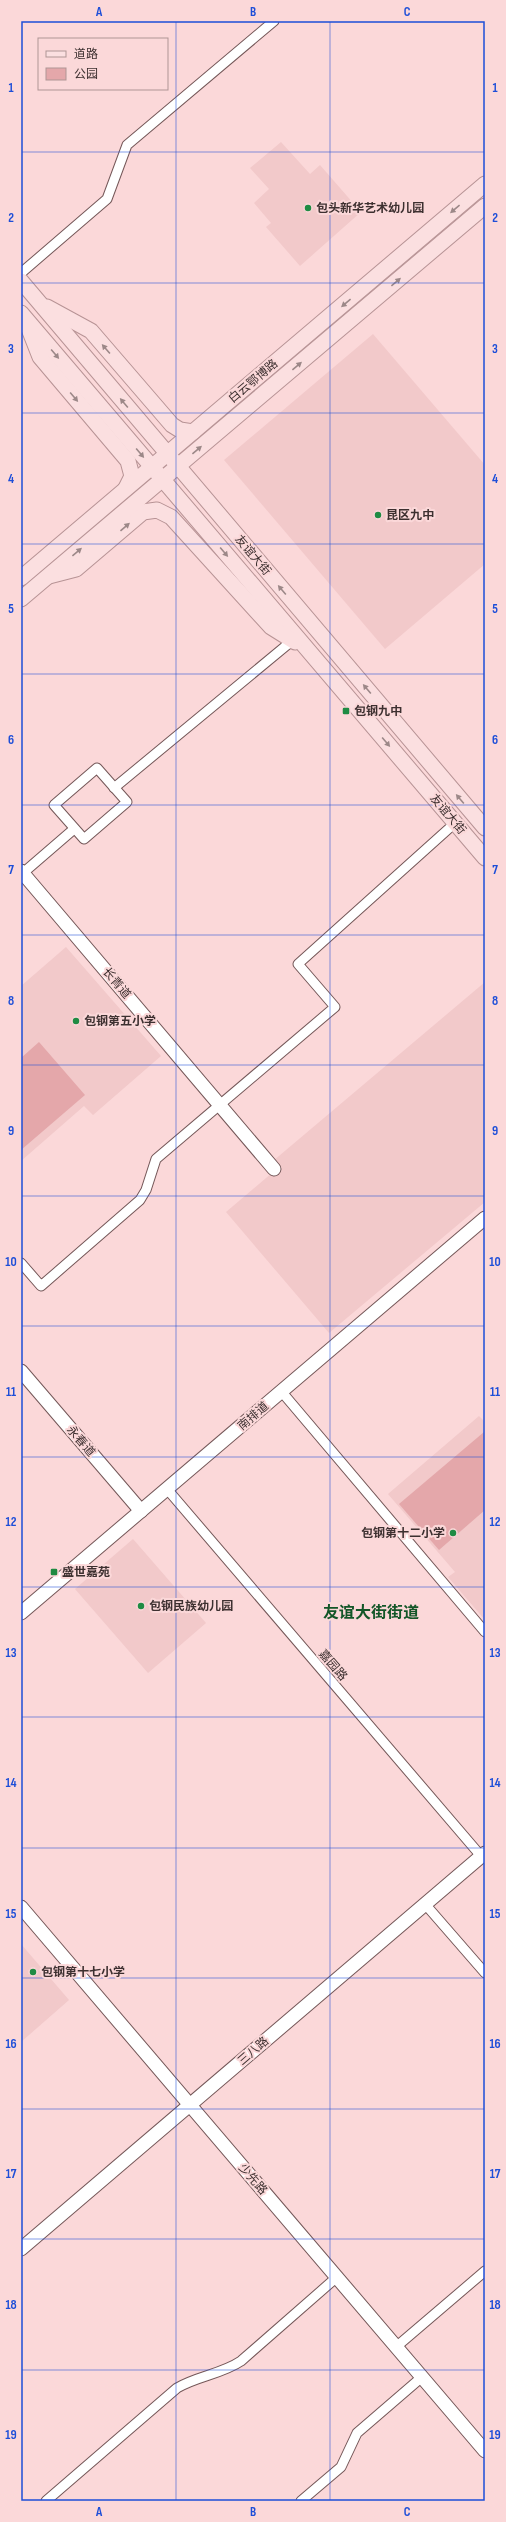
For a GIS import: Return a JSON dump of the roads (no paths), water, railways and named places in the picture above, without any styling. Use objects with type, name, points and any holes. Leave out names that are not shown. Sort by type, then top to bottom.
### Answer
[{"type":"main road","name":"白云鄂博路","points":[[21,578],[485,184]]},
{"type":"main road","name":"白云鄂博路","points":[[21,599],[485,206]]},
{"type":"main road","name":"友谊大街","points":[[21,281],[485,828]]},
{"type":"main road","points":[[41,304],[91,331],[166,420],[180,430],[193,432]]},
{"type":"main road","points":[[22,317],[40,357],[128,461],[132,476],[125,490]]},
{"type":"main road","name":"友谊大街","points":[[22,317],[152,467],[485,858]]},
{"type":"main road","points":[[47,577],[76,569],[143,512],[157,510],[171,517],[271,627],[306,648]]},
{"type":"main road","name":"长青道","points":[[22,872],[274,1169]]},
{"type":"main road","name":"南排道","points":[[23,1609],[167,1489],[485,1218]]},
{"type":"main road","name":"永春道","points":[[21,1371],[141,1511]]},
{"type":"main road","name":"三八路","points":[[21,2249],[483,1854]]},
{"type":"main road","name":"少先路","points":[[21,1908],[485,2451]]},
{"type":"street","points":[[21,273],[107,199],[127,145],[274,21]]},
{"type":"street","points":[[114,788],[293,640]]},
{"type":"street","points":[[97,768],[114,788],[126,802],[84,840],[54,805],[97,768]]},
{"type":"street","points":[[21,1262],[41,1286],[140,1200],[146,1190],[156,1159],[334,1007],[298,964],[455,823]]},
{"type":"street","points":[[22,872],[74,829]]},
{"type":"street","points":[[281,1391],[485,1632]]},
{"type":"street","name":"嘉园路","points":[[167,1489],[483,1854]]},
{"type":"street","points":[[425,1904],[485,1973]]},
{"type":"street","points":[[396,2347],[485,2271]]},
{"type":"street","points":[[46,2501],[177,2388],[189,2381],[227,2369],[242,2360],[337,2277]]},
{"type":"street","points":[[301,2501],[341,2467],[357,2433],[422,2377]]},
{"type":"place","name":"包头新华艺术幼儿园","points":[[308,208]]},
{"type":"place","name":"昆区九中","points":[[378,515]]},
{"type":"place","name":"包钢九中","points":[[346,711]]},
{"type":"place","name":"包钢第五小学","points":[[76,1021]]},
{"type":"place","name":"包钢第十二小学","points":[[453,1533]]},
{"type":"place","name":"盛世嘉苑","points":[[54,1572]]},
{"type":"place","name":"包钢民族幼儿园","points":[[141,1606]]},
{"type":"place","name":"包钢第十七小学","points":[[33,1972]]},
{"type":"district","name":"友谊大街街道","points":[[371,1612]]}]
